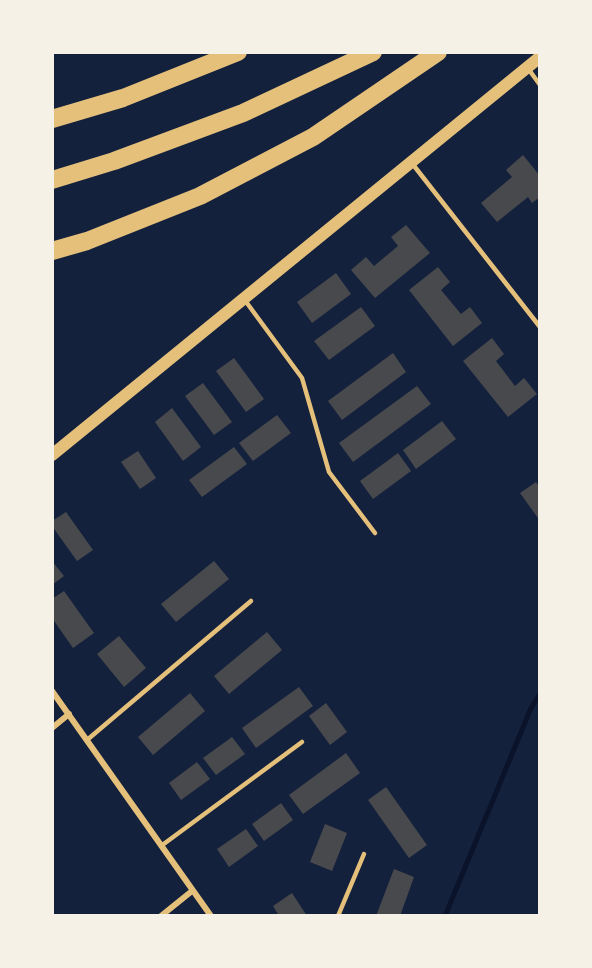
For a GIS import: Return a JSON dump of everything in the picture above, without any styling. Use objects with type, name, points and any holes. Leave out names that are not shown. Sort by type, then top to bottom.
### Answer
[{"type":"highway","points":[[52,119],[123,98],[238,52]]},
{"type":"highway","points":[[52,180],[114,162],[243,113],[373,52]]},
{"type":"highway","points":[[52,251],[87,241],[200,196],[313,137],[438,52]]},
{"type":"main road","points":[[52,455],[540,57]]},
{"type":"street","points":[[52,691],[211,915]]},
{"type":"street","points":[[52,728],[69,714]]},
{"type":"street","points":[[161,915],[192,891]]},
{"type":"lane","points":[[527,67],[540,85]]},
{"type":"lane","points":[[411,162],[540,327]]},
{"type":"lane","points":[[244,299],[302,378],[329,472],[375,533]]},
{"type":"lane","points":[[87,740],[251,601]]},
{"type":"lane","points":[[161,846],[302,742]]},
{"type":"lane","points":[[338,915],[364,855]]},
{"type":"building","points":[[523,155],[540,176],[540,197],[532,203],[528,197],[497,222],[481,203],[512,177],[506,170]]},
{"type":"building","points":[[406,225],[430,253],[375,298],[351,270],[366,257],[374,266],[398,246],[391,237]]},
{"type":"building","points":[[438,267],[450,282],[441,290],[461,314],[470,307],[482,323],[453,346],[409,290]]},
{"type":"building","points":[[336,273],[351,294],[312,323],[297,302]]},
{"type":"building","points":[[361,307],[375,326],[329,360],[314,341]]},
{"type":"building","points":[[492,338],[504,354],[496,361],[515,386],[524,378],[537,394],[508,417],[463,361]]},
{"type":"building","points":[[393,353],[406,372],[342,420],[328,401]]},
{"type":"building","points":[[234,358],[264,399],[246,412],[216,371]]},
{"type":"building","points":[[203,383],[232,422],[214,435],[185,396]]},
{"type":"building","points":[[417,386],[431,404],[353,462],[339,443]]},
{"type":"building","points":[[172,408],[201,447],[183,461],[155,422]]},
{"type":"building","points":[[277,415],[291,433],[253,461],[239,443]]},
{"type":"building","points":[[442,421],[456,439],[416,469],[403,450]]},
{"type":"building","points":[[234,447],[247,464],[202,497],[189,480]]},
{"type":"building","points":[[138,451],[156,478],[140,489],[121,462]]},
{"type":"building","points":[[398,453],[411,471],[373,499],[360,481]]},
{"type":"building","points":[[536,482],[540,487],[540,521],[520,493]]},
{"type":"building","points":[[66,512],[93,550],[77,561],[52,526],[52,521]]},
{"type":"building","points":[[52,561],[64,576],[52,585]]},
{"type":"building","points":[[214,561],[229,579],[176,622],[161,604]]},
{"type":"building","points":[[64,591],[94,633],[73,648],[52,618],[52,599]]},
{"type":"building","points":[[267,632],[282,650],[229,694],[214,676]]},
{"type":"building","points":[[119,636],[146,668],[124,687],[97,654]]},
{"type":"building","points":[[299,687],[313,706],[256,748],[242,728]]},
{"type":"building","points":[[190,693],[205,711],[153,755],[138,737]]},
{"type":"building","points":[[326,703],[347,732],[330,745],[309,716]]},
{"type":"building","points":[[232,737],[245,754],[216,775],[203,758]]},
{"type":"building","points":[[346,753],[360,773],[303,814],[289,795]]},
{"type":"building","points":[[197,762],[210,779],[181,800],[169,783]]},
{"type":"building","points":[[386,787],[427,845],[409,858],[368,800]]},
{"type":"building","points":[[281,803],[293,820],[264,841],[252,824]]},
{"type":"building","points":[[325,824],[347,833],[332,871],[310,862]]},
{"type":"building","points":[[246,829],[258,846],[229,867],[217,849]]},
{"type":"building","points":[[394,869],[414,877],[400,916],[376,916]]},
{"type":"building","points":[[292,893],[307,916],[279,916],[273,906]]},
{"type":"waterway","points":[[445,916],[531,708],[540,694]]}]
